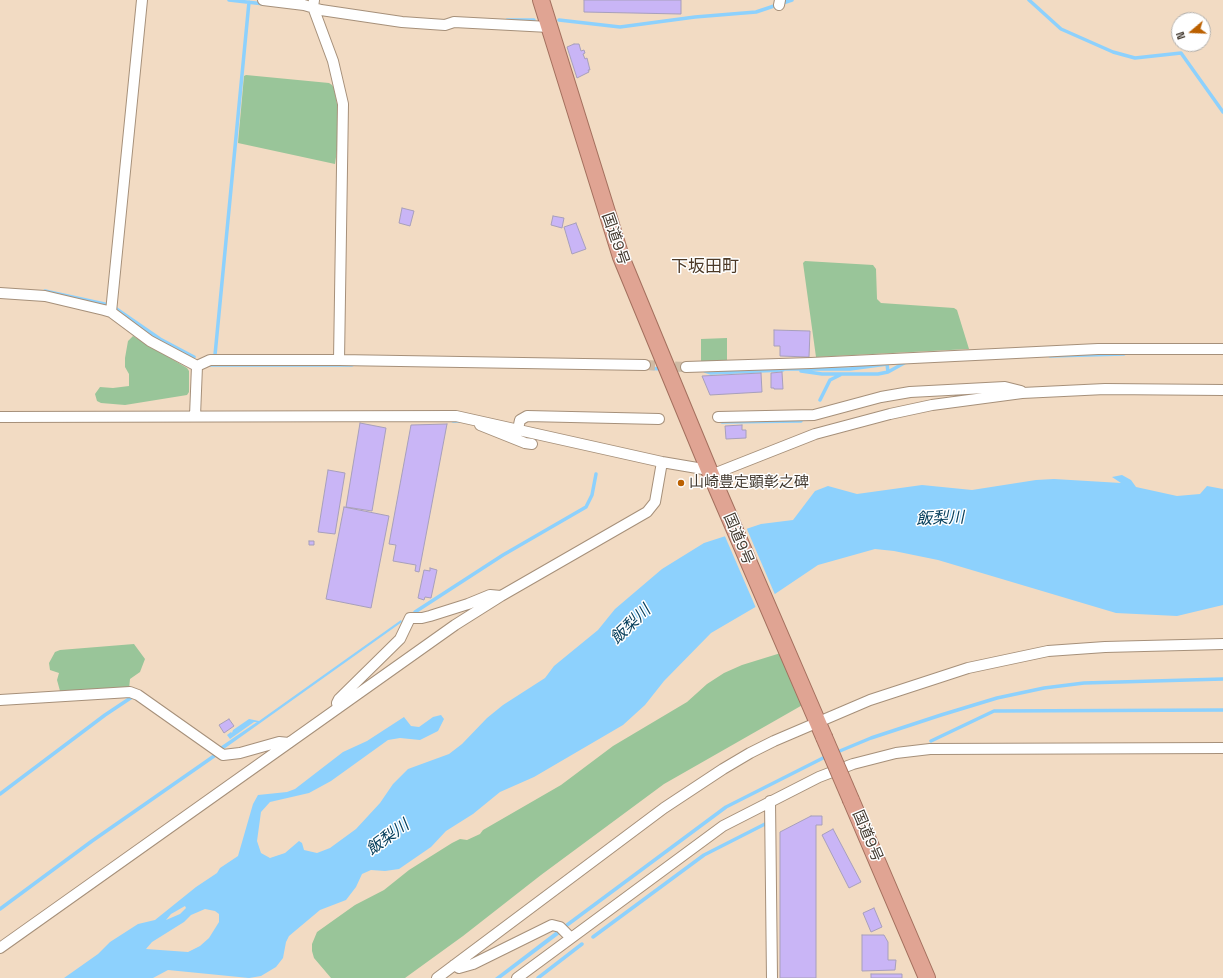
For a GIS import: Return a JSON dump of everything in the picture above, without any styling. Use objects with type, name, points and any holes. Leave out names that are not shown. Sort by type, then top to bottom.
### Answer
[{"type":"highway","name":"国道9号","points":[[541,0],[621,257],[711,475],[927,978]]},
{"type":"street","points":[[112,312],[142,0]]},
{"type":"street","points":[[263,0],[304,5],[314,4],[321,10],[372,18],[445,25],[454,22],[549,27]]},
{"type":"street","points":[[314,4],[333,61],[343,104],[339,360]]},
{"type":"street","points":[[0,293],[45,296],[112,312],[150,341],[197,366]]},
{"type":"street","points":[[686,366],[818,363],[1098,349],[1223,349]]},
{"type":"street","points":[[197,366],[210,360],[339,360],[645,365]]},
{"type":"street","points":[[195,416],[197,366]]},
{"type":"street","points":[[718,417],[814,415],[881,397],[910,392],[1005,387],[1022,392]]},
{"type":"street","points":[[0,416],[456,416],[662,462],[711,475],[815,434],[861,421],[932,406],[1022,392],[1105,389],[1223,390]]},
{"type":"street","points":[[518,429],[520,420],[527,416],[659,419]]},
{"type":"street","points":[[467,418],[491,430],[525,443],[532,444]]},
{"type":"street","points":[[0,948],[455,625],[501,596],[646,512],[655,502],[662,462]]},
{"type":"street","points":[[338,708],[337,703],[339,699],[400,639],[410,618],[430,616],[468,604],[490,595],[501,596]]},
{"type":"street","points":[[437,978],[677,799],[750,753],[819,726],[883,696],[968,668],[1034,654],[1098,648],[1223,644]]},
{"type":"street","points":[[0,700],[135,693],[223,755],[240,753],[279,742],[289,743]]},
{"type":"street","points":[[518,978],[706,837],[723,826],[818,777],[853,764],[882,756],[930,749],[1223,748]]},
{"type":"street","points":[[770,801],[772,978]]},
{"type":"street","points":[[454,965],[459,968],[473,964],[552,925],[560,927],[571,938]]},
{"type":"green space","points":[[244,76],[329,83],[332,85],[337,104],[338,143],[335,164],[238,143]]},
{"type":"green space","points":[[805,261],[873,265],[876,269],[877,299],[881,303],[954,308],[957,310],[969,349],[816,357],[803,263]]},
{"type":"green space","points":[[133,336],[187,368],[189,371],[189,392],[187,395],[125,405],[101,403],[97,401],[95,394],[100,387],[113,388],[129,386],[129,374],[125,367],[125,358],[128,341]]},
{"type":"green space","points":[[727,338],[727,363],[701,363],[701,339]]},
{"type":"green space","points":[[134,644],[145,659],[140,672],[130,679],[129,689],[60,691],[57,680],[59,673],[50,670],[49,663],[55,652],[60,650]]},
{"type":"green space","points":[[784,652],[806,703],[664,784],[405,978],[331,978],[314,958],[312,944],[317,932],[355,905],[384,890],[409,870],[452,843],[460,839],[467,840],[480,834],[483,830],[561,785],[613,746],[687,702],[707,684],[724,673],[742,665]]},
{"type":"water","name":"飯梨川","points":[[1122,475],[1131,480],[1136,487],[1177,496],[1200,494],[1207,486],[1223,489],[1223,605],[1177,616],[1116,613],[938,560],[894,551],[875,549],[818,565],[766,600],[737,532],[761,524],[793,520],[815,491],[828,486],[857,494],[922,485],[972,490],[1036,480],[1054,479],[1121,483],[1112,477]]},
{"type":"water","name":"飯梨川","points":[[735,533],[764,602],[711,633],[664,681],[645,705],[623,725],[534,777],[500,792],[473,814],[446,831],[431,847],[399,869],[385,871],[371,870],[362,874],[356,887],[346,900],[320,910],[289,936],[286,942],[283,958],[276,967],[261,976],[249,978],[168,970],[153,978],[64,978],[98,954],[110,942],[138,924],[155,920],[196,887],[217,873],[220,868],[238,856],[253,804],[258,795],[287,792],[295,789],[343,752],[367,741],[404,717],[411,726],[419,727],[433,717],[441,715],[444,719],[438,731],[420,740],[400,738],[388,740],[331,781],[309,793],[270,802],[261,812],[257,841],[261,853],[270,858],[285,853],[299,841],[302,843],[304,850],[317,853],[330,848],[356,829],[380,803],[393,784],[408,769],[449,754],[462,744],[487,718],[503,705],[545,678],[554,666],[598,630],[615,609],[662,569],[704,543]],"holes":[[[185,906],[186,908],[180,914],[166,920],[171,914]],[[205,909],[215,911],[219,914],[219,922],[209,938],[200,946],[188,952],[146,949],[152,942],[184,922],[191,915]]]},
{"type":"water","points":[[401,620],[402,622],[221,751],[220,747],[257,722],[254,722],[230,739],[227,735],[231,732],[232,733],[233,730],[249,719],[259,721]]},
{"type":"water","points":[[558,930],[561,933],[501,978],[495,978]]},
{"type":"pier","points":[[746,527],[776,597],[756,608],[724,534]]},
{"type":"building","points":[[584,0],[681,0],[681,14],[584,12]]},
{"type":"building","points":[[574,44],[579,44],[581,51],[584,50],[585,53],[583,54],[585,59],[587,58],[590,70],[577,78],[567,47]]},
{"type":"building","points":[[402,208],[414,211],[410,226],[399,223]]},
{"type":"building","points":[[553,216],[564,218],[562,228],[551,225]]},
{"type":"building","points":[[576,223],[586,249],[572,254],[564,227]]},
{"type":"building","points":[[774,330],[810,331],[809,357],[780,356],[780,346],[774,346]]},
{"type":"building","points":[[782,372],[783,389],[771,388],[771,373]]},
{"type":"building","points":[[761,373],[762,392],[710,395],[702,376]]},
{"type":"building","points":[[360,423],[386,428],[372,511],[346,507]]},
{"type":"building","points":[[447,424],[419,572],[415,571],[416,565],[393,561],[396,545],[389,544],[411,425]]},
{"type":"building","points":[[742,425],[742,430],[746,430],[746,438],[726,439],[725,426]]},
{"type":"building","points":[[328,470],[345,473],[335,534],[318,532]]},
{"type":"building","points":[[344,507],[389,516],[371,608],[326,599]]},
{"type":"building","points":[[309,541],[314,541],[314,545],[309,545]]},
{"type":"building","points":[[430,568],[437,570],[431,598],[425,597],[424,600],[418,598],[424,570],[430,571]]},
{"type":"building","points":[[229,719],[234,726],[224,733],[219,725]]},
{"type":"building","points":[[811,816],[822,816],[822,825],[816,825],[816,978],[780,978],[780,832]]},
{"type":"building","points":[[833,829],[861,882],[849,888],[822,835]]},
{"type":"building","points":[[874,908],[882,927],[871,932],[863,913]]},
{"type":"building","points":[[862,935],[884,935],[888,942],[888,960],[896,960],[895,970],[862,971]]},
{"type":"building","points":[[871,974],[902,974],[902,978],[871,978]]},
{"type":"waterway","points":[[229,0],[264,4]]},
{"type":"waterway","points":[[559,20],[620,27],[695,17],[756,12],[792,0]]},
{"type":"waterway","points":[[1029,0],[1061,29],[1113,52],[1135,58],[1181,53],[1223,112]]},
{"type":"waterway","points":[[215,355],[249,2]]},
{"type":"waterway","points":[[507,20],[534,20]]},
{"type":"waterway","points":[[45,291],[109,305]]},
{"type":"waterway","points":[[115,308],[160,339],[194,357]]},
{"type":"waterway","points":[[1050,356],[1124,354]]},
{"type":"waterway","points":[[801,371],[822,374],[878,374],[888,372],[906,362]]},
{"type":"waterway","points":[[782,369],[850,369],[887,364],[888,372]]},
{"type":"waterway","points":[[208,365],[352,365]]},
{"type":"waterway","points":[[644,368],[662,369]]},
{"type":"waterway","points":[[672,369],[685,370]]},
{"type":"waterway","points":[[705,371],[711,373],[783,370]]},
{"type":"waterway","points":[[820,400],[830,380],[840,375]]},
{"type":"waterway","points":[[453,421],[460,421]]},
{"type":"waterway","points":[[722,422],[801,421]]},
{"type":"waterway","points":[[415,612],[503,555],[586,507],[592,495],[596,474]]},
{"type":"waterway","points":[[835,753],[871,738],[941,715],[997,698],[1044,688],[1084,683],[1223,679]]},
{"type":"waterway","points":[[0,794],[105,715],[132,697]]},
{"type":"waterway","points":[[931,741],[994,711],[1223,710]]},
{"type":"waterway","points":[[0,909],[92,841],[217,754]]},
{"type":"waterway","points":[[563,928],[726,807],[827,756]]},
{"type":"waterway","points":[[593,937],[704,855],[765,824]]},
{"type":"waterway","points":[[538,978],[582,944]]},
{"type":"tunnel","points":[[645,365],[686,367]]},
{"type":"place","name":"山崎豊定顕彰之碑","points":[[681,483]]},
{"type":"district","name":"下坂田町","points":[[705,267]]}]
